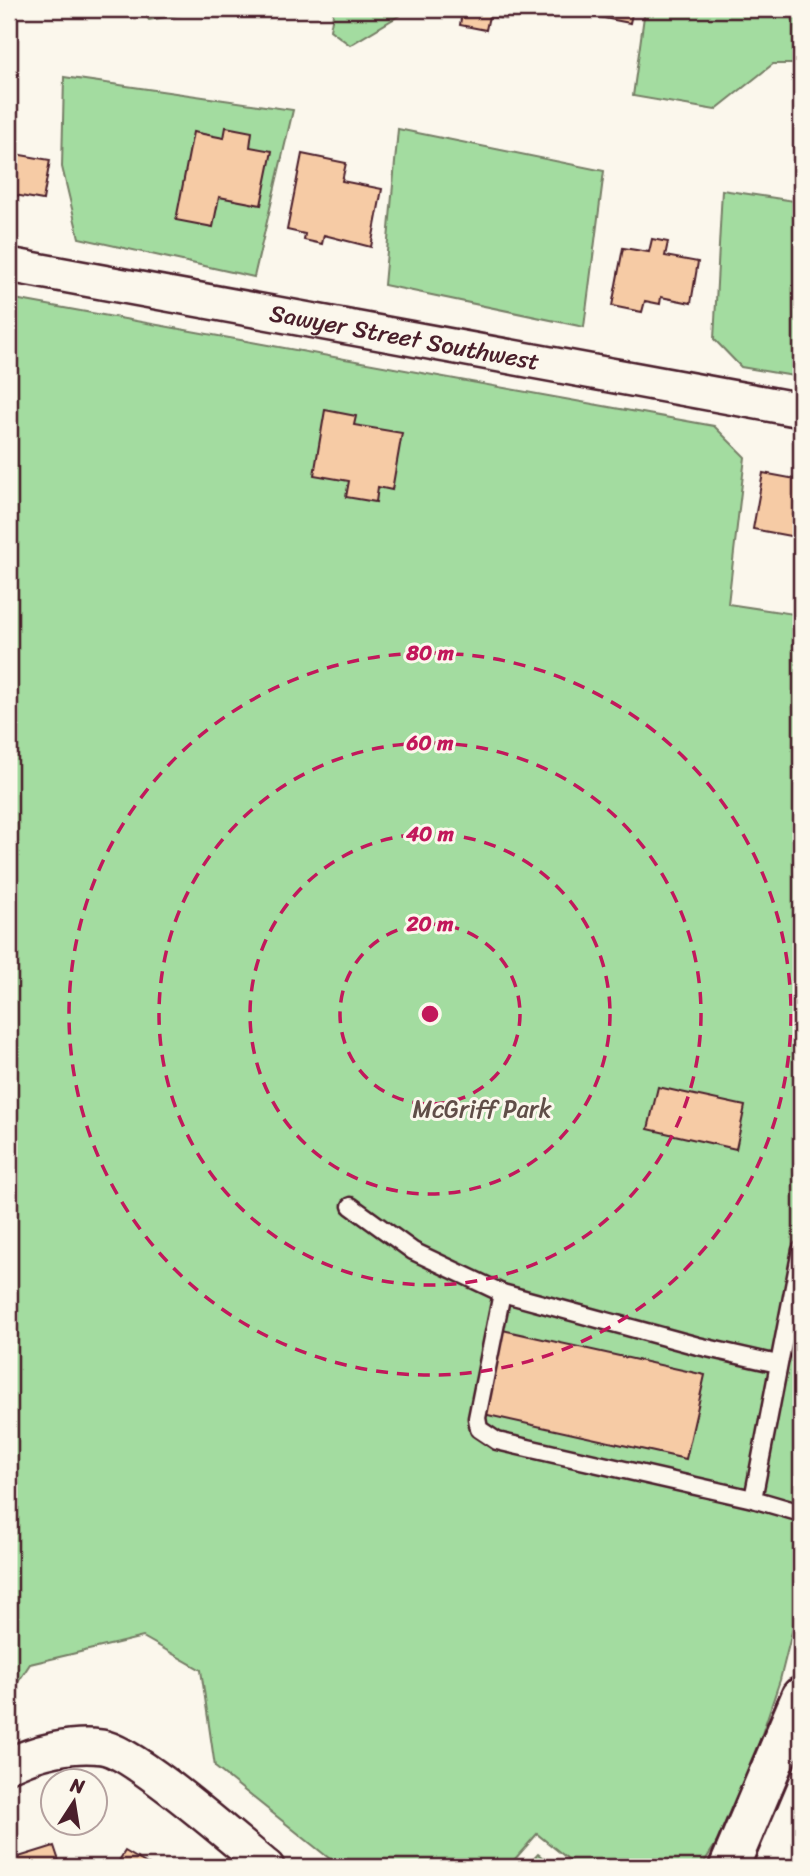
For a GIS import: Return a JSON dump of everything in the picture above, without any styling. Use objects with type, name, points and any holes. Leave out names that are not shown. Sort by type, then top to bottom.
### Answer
[{"type":"street","name":"Sawyer Street Southwest","points":[[9,265],[801,410]]},
{"type":"street","points":[[731,1867],[801,1697]]},
{"type":"street","points":[[9,1765],[37,1752],[104,1747],[148,1772],[267,1867]]},
{"type":"lane","points":[[351,1206],[413,1251],[502,1293],[698,1346],[778,1364]]},
{"type":"lane","points":[[753,1499],[801,1250]]},
{"type":"lane","points":[[502,1293],[477,1418],[479,1429],[485,1436],[669,1482],[753,1499],[801,1513]]},
{"type":"green space","points":[[141,9],[212,9],[149,20]]},
{"type":"green space","points":[[334,9],[410,9],[350,45],[330,30]]},
{"type":"green space","points":[[645,9],[801,9],[801,64],[773,64],[715,110],[633,96]]},
{"type":"green space","points":[[64,77],[293,110],[254,277],[79,238],[62,167]]},
{"type":"green space","points":[[398,129],[604,171],[584,327],[384,285]]},
{"type":"green space","points":[[722,190],[801,202],[801,328],[794,376],[741,367],[714,339]]},
{"type":"green space","name":"McGriff Park","points":[[9,298],[714,426],[745,457],[728,604],[801,615],[801,1596],[780,1680],[736,1812],[701,1867],[578,1867],[537,1834],[508,1867],[340,1867],[215,1767],[201,1670],[143,1637],[30,1664],[9,1696]]},
{"type":"green space","points":[[538,1854],[555,1867],[526,1867]]},
{"type":"building","points":[[443,9],[509,9],[507,19],[489,16],[486,30],[460,25],[462,12]]},
{"type":"building","points":[[558,9],[633,9],[630,23]]},
{"type":"building","points":[[226,127],[252,132],[250,147],[272,151],[261,205],[219,197],[213,227],[176,220],[193,132],[224,138]]},
{"type":"building","points":[[9,153],[50,160],[43,200],[9,194]]},
{"type":"building","points":[[302,154],[346,163],[342,181],[382,189],[371,247],[324,235],[322,244],[304,240],[305,234],[287,230]]},
{"type":"building","points":[[652,239],[668,242],[665,256],[698,262],[691,303],[661,297],[660,304],[645,301],[642,312],[612,306],[623,248],[649,252]]},
{"type":"building","points":[[325,410],[356,416],[354,425],[402,433],[392,490],[378,487],[376,502],[346,497],[349,481],[314,475]]},
{"type":"building","points":[[763,473],[801,480],[801,538],[753,529]]},
{"type":"building","points":[[658,1087],[745,1106],[736,1149],[648,1129]]},
{"type":"building","points":[[498,1329],[705,1375],[686,1459],[479,1413]]},
{"type":"building","points":[[54,1846],[61,1867],[9,1867],[9,1860]]},
{"type":"building","points":[[125,1851],[152,1867],[115,1867]]}]
